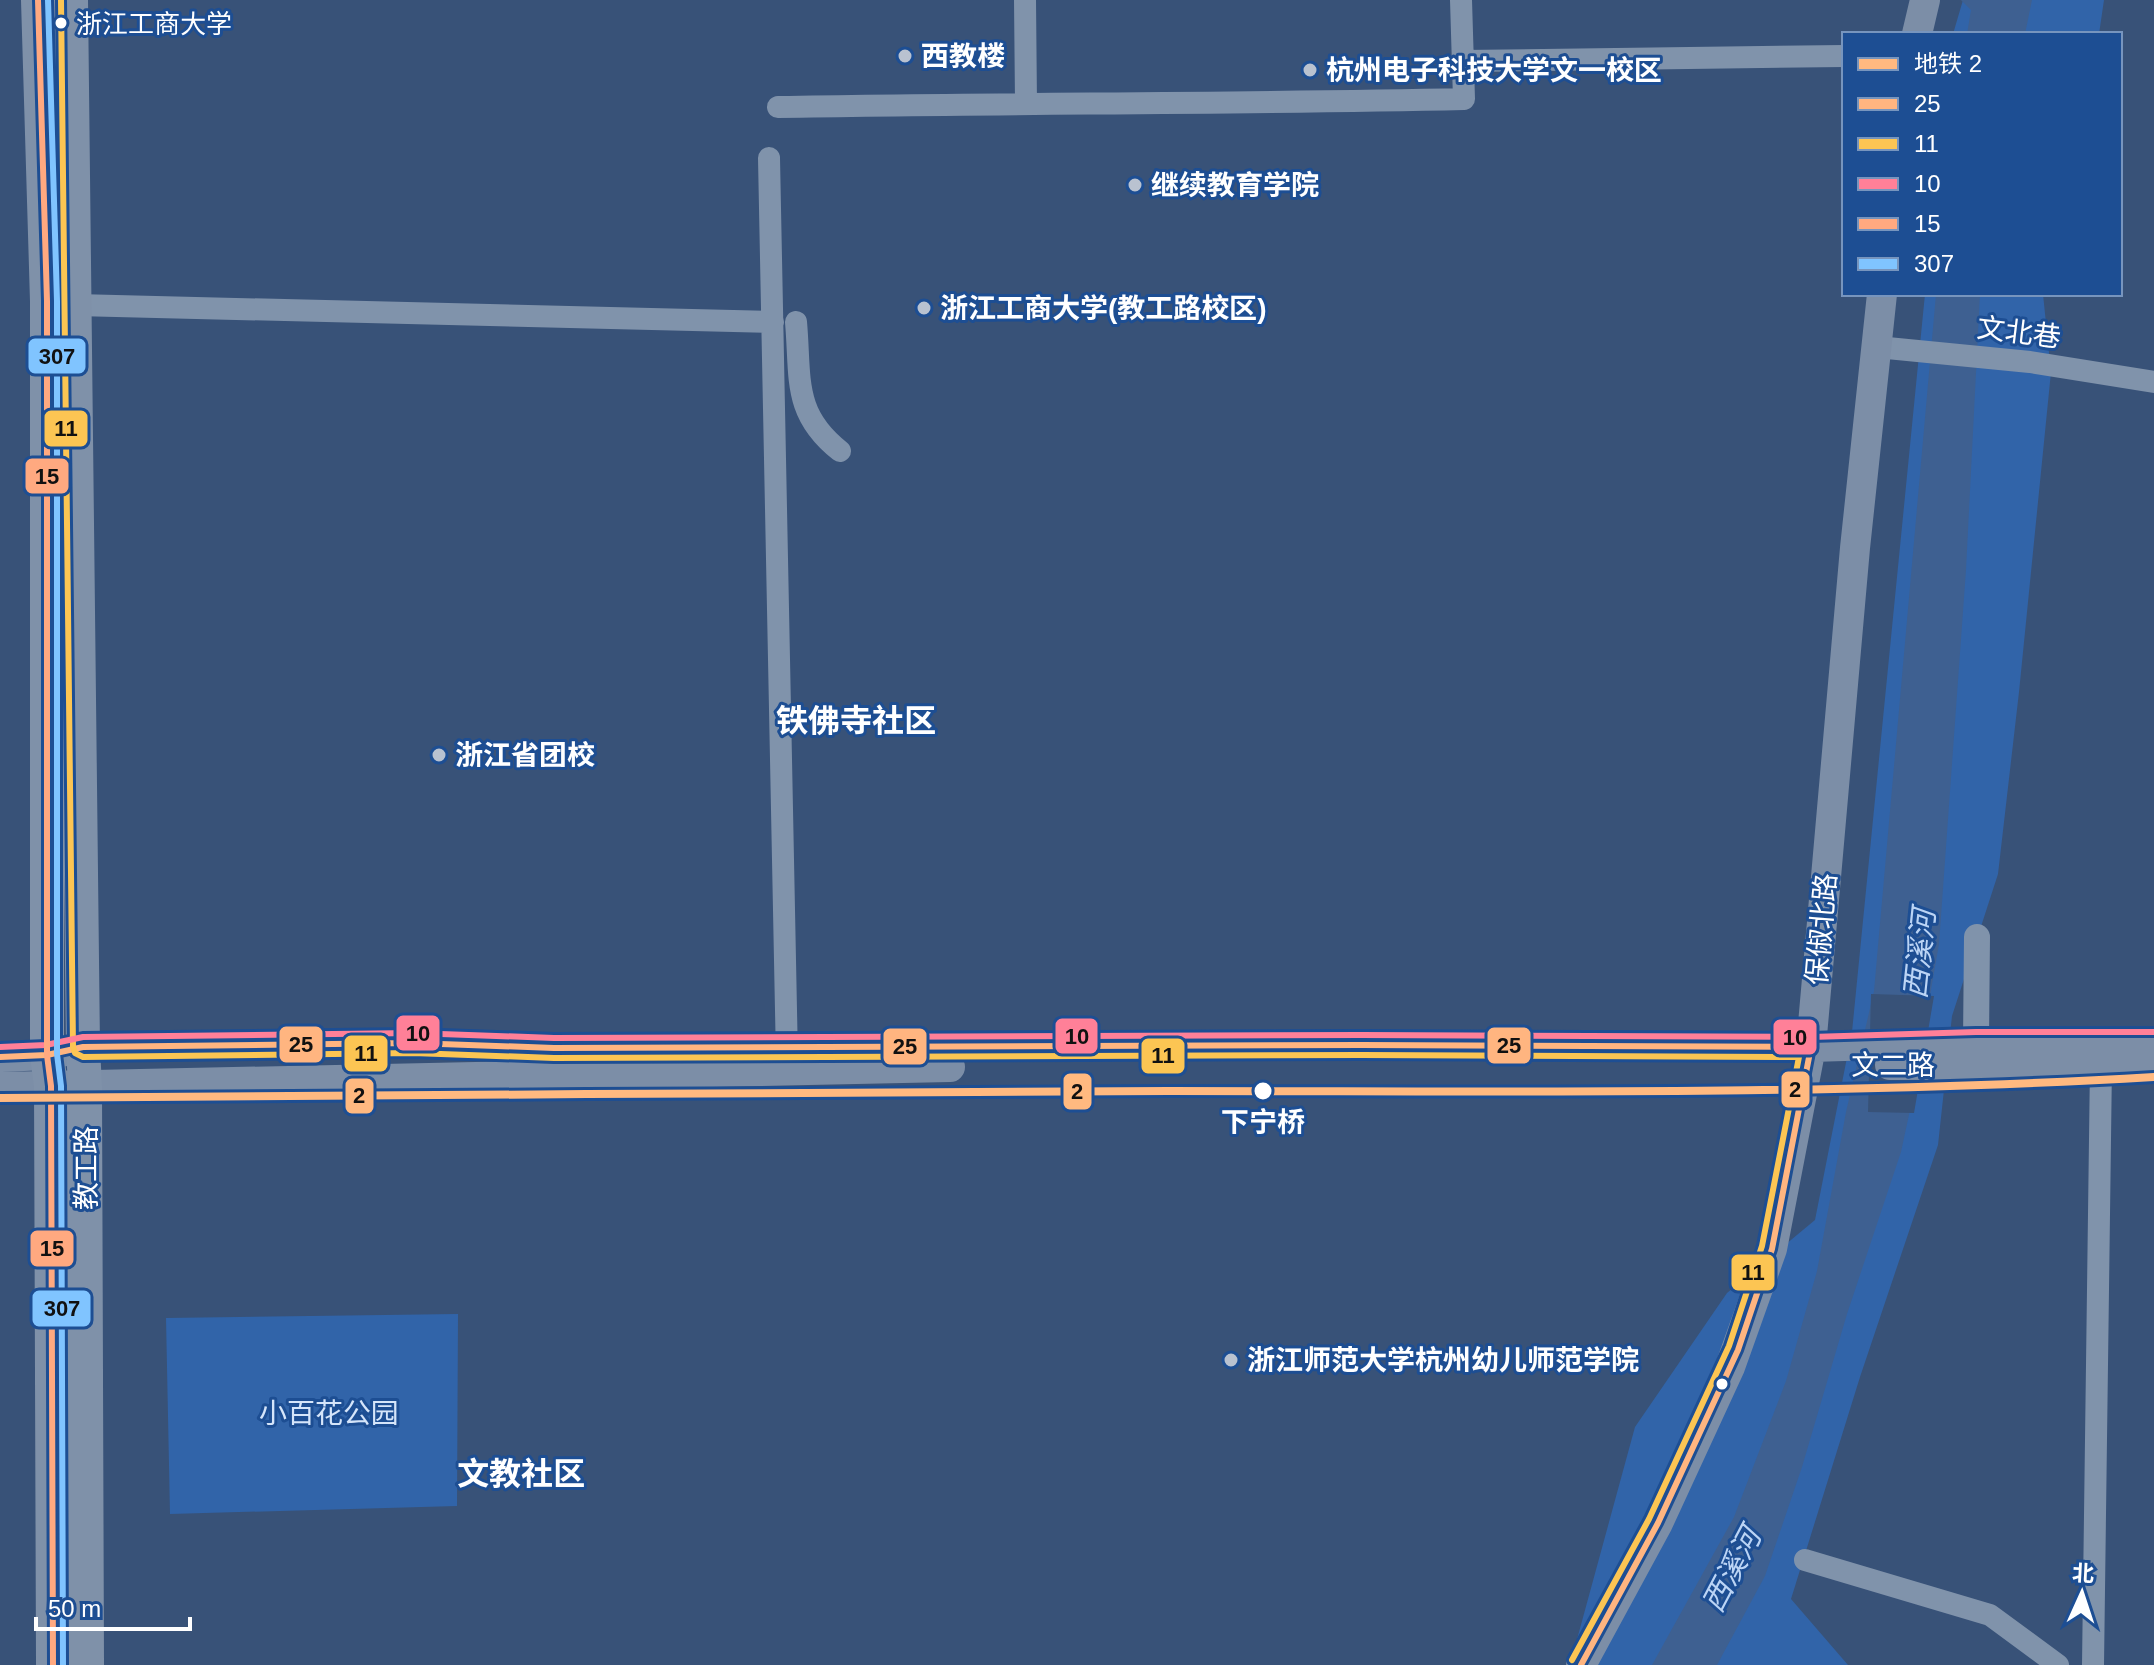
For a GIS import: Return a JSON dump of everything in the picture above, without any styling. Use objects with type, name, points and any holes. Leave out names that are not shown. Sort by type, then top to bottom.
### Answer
[{"type":"main road","name":"教工路","points":[[38,0],[47,301],[53,1665]]},
{"type":"main road","name":"教工路","points":[[71,0],[85,1087],[87,1665]]},
{"type":"main road","points":[[1917,32],[1925,0]]},
{"type":"main road","name":"保俶北路","points":[[1581,1665],[1658,1523],[1738,1350],[1772,1249],[1824,1056],[1855,548],[1882,296]]},
{"type":"main road","name":"文二路","points":[[1932,1054],[1976,1042],[2154,1042]]},
{"type":"main road","name":"文二路","points":[[0,1087],[49,1071],[83,1047],[413,1043],[786,1058]]},
{"type":"main road","name":"文二路","points":[[0,1057],[49,1071],[85,1087],[786,1058],[1932,1054],[2154,1064]]},
{"type":"street","points":[[1025,0],[1026,103]]},
{"type":"street","points":[[778,107],[1026,103],[1187,105],[1464,99],[1461,0]]},
{"type":"street","points":[[1463,61],[1842,56]]},
{"type":"street","points":[[769,158],[786,1058]]},
{"type":"street","points":[[76,305],[773,322]]},
{"type":"street","points":[[796,322],[803,406],[814,426],[840,451]]},
{"type":"street","name":"文北巷","points":[[1877,347],[2030,362],[2154,382]]},
{"type":"street","points":[[1976,1042],[1977,937]]},
{"type":"street","points":[[2093,1665],[2101,1064]]},
{"type":"street","points":[[1805,1560],[1990,1615],[2058,1665]]},
{"type":"green space","points":[[1963,0],[2104,0],[2099,32],[1954,32]]},
{"type":"green space","points":[[1925,296],[2043,296],[2051,372],[1998,874],[1952,1016],[1938,1145],[1860,1377],[1791,1599],[1848,1665],[1570,1665],[1635,1427],[1727,1293],[1815,1220],[1852,1032]]},
{"type":"green space","name":"小百花公园","points":[[458,1314],[457,1506],[170,1514],[166,1318]]},
{"type":"water","points":[[1961,0],[2032,0],[2025,32],[1967,32],[1971,10]]},
{"type":"water","name":"西溪河","points":[[1936,296],[1980,296],[1966,570],[1939,944],[1901,1152],[1765,1576],[1717,1665],[1652,1665],[1734,1517],[1786,1381],[1817,1271],[1846,1112],[1874,991]]},
{"type":"pier","points":[[1871,994],[1934,996],[1914,1113],[1868,1112]]},
{"type":"metro line","name":"2","points":[[0,1098],[1785,1090],[2154,1077]]},
{"type":"transit line","name":"15","points":[[38,0],[47,301],[47,1055],[51,1086],[53,1665]]},
{"type":"transit line","name":"307","points":[[48,0],[57,301],[57,1054],[61,1086],[63,1665]]},
{"type":"transit line","name":"11","points":[[61,0],[75,1053],[83,1057],[413,1053],[554,1058],[1799,1057],[1762,1246],[1729,1346],[1649,1519],[1572,1660]]},
{"type":"transit line","name":"10","points":[[0,1047],[46,1045],[83,1037],[413,1033],[554,1038],[1811,1037],[1976,1032],[2154,1032]]},
{"type":"transit line","name":"25","points":[[0,1057],[47,1055],[83,1047],[413,1043],[554,1048],[1811,1047]]},
{"type":"transit line","name":"25","points":[[1581,1665],[1658,1523],[1738,1350],[1772,1249],[1811,1047]]},
{"type":"place","name":"浙江工商大学","points":[[61,23]]},
{"type":"place","name":"西教楼","points":[[905,56]]},
{"type":"place","name":"杭州电子科技大学文一校区","points":[[1310,70]]},
{"type":"place","name":"继续教育学院","points":[[1135,185]]},
{"type":"place","name":"浙江工商大学(教工路校区)","points":[[924,308]]},
{"type":"place","name":"浙江省团校","points":[[439,755]]},
{"type":"place","name":"下宁桥","points":[[1263,1091]]},
{"type":"place","name":"浙江师范大学杭州幼儿师范学院","points":[[1231,1360]]},
{"type":"district","name":"铁佛寺社区","points":[[856,721]]},
{"type":"district","name":"文教社区","points":[[521,1474]]}]
